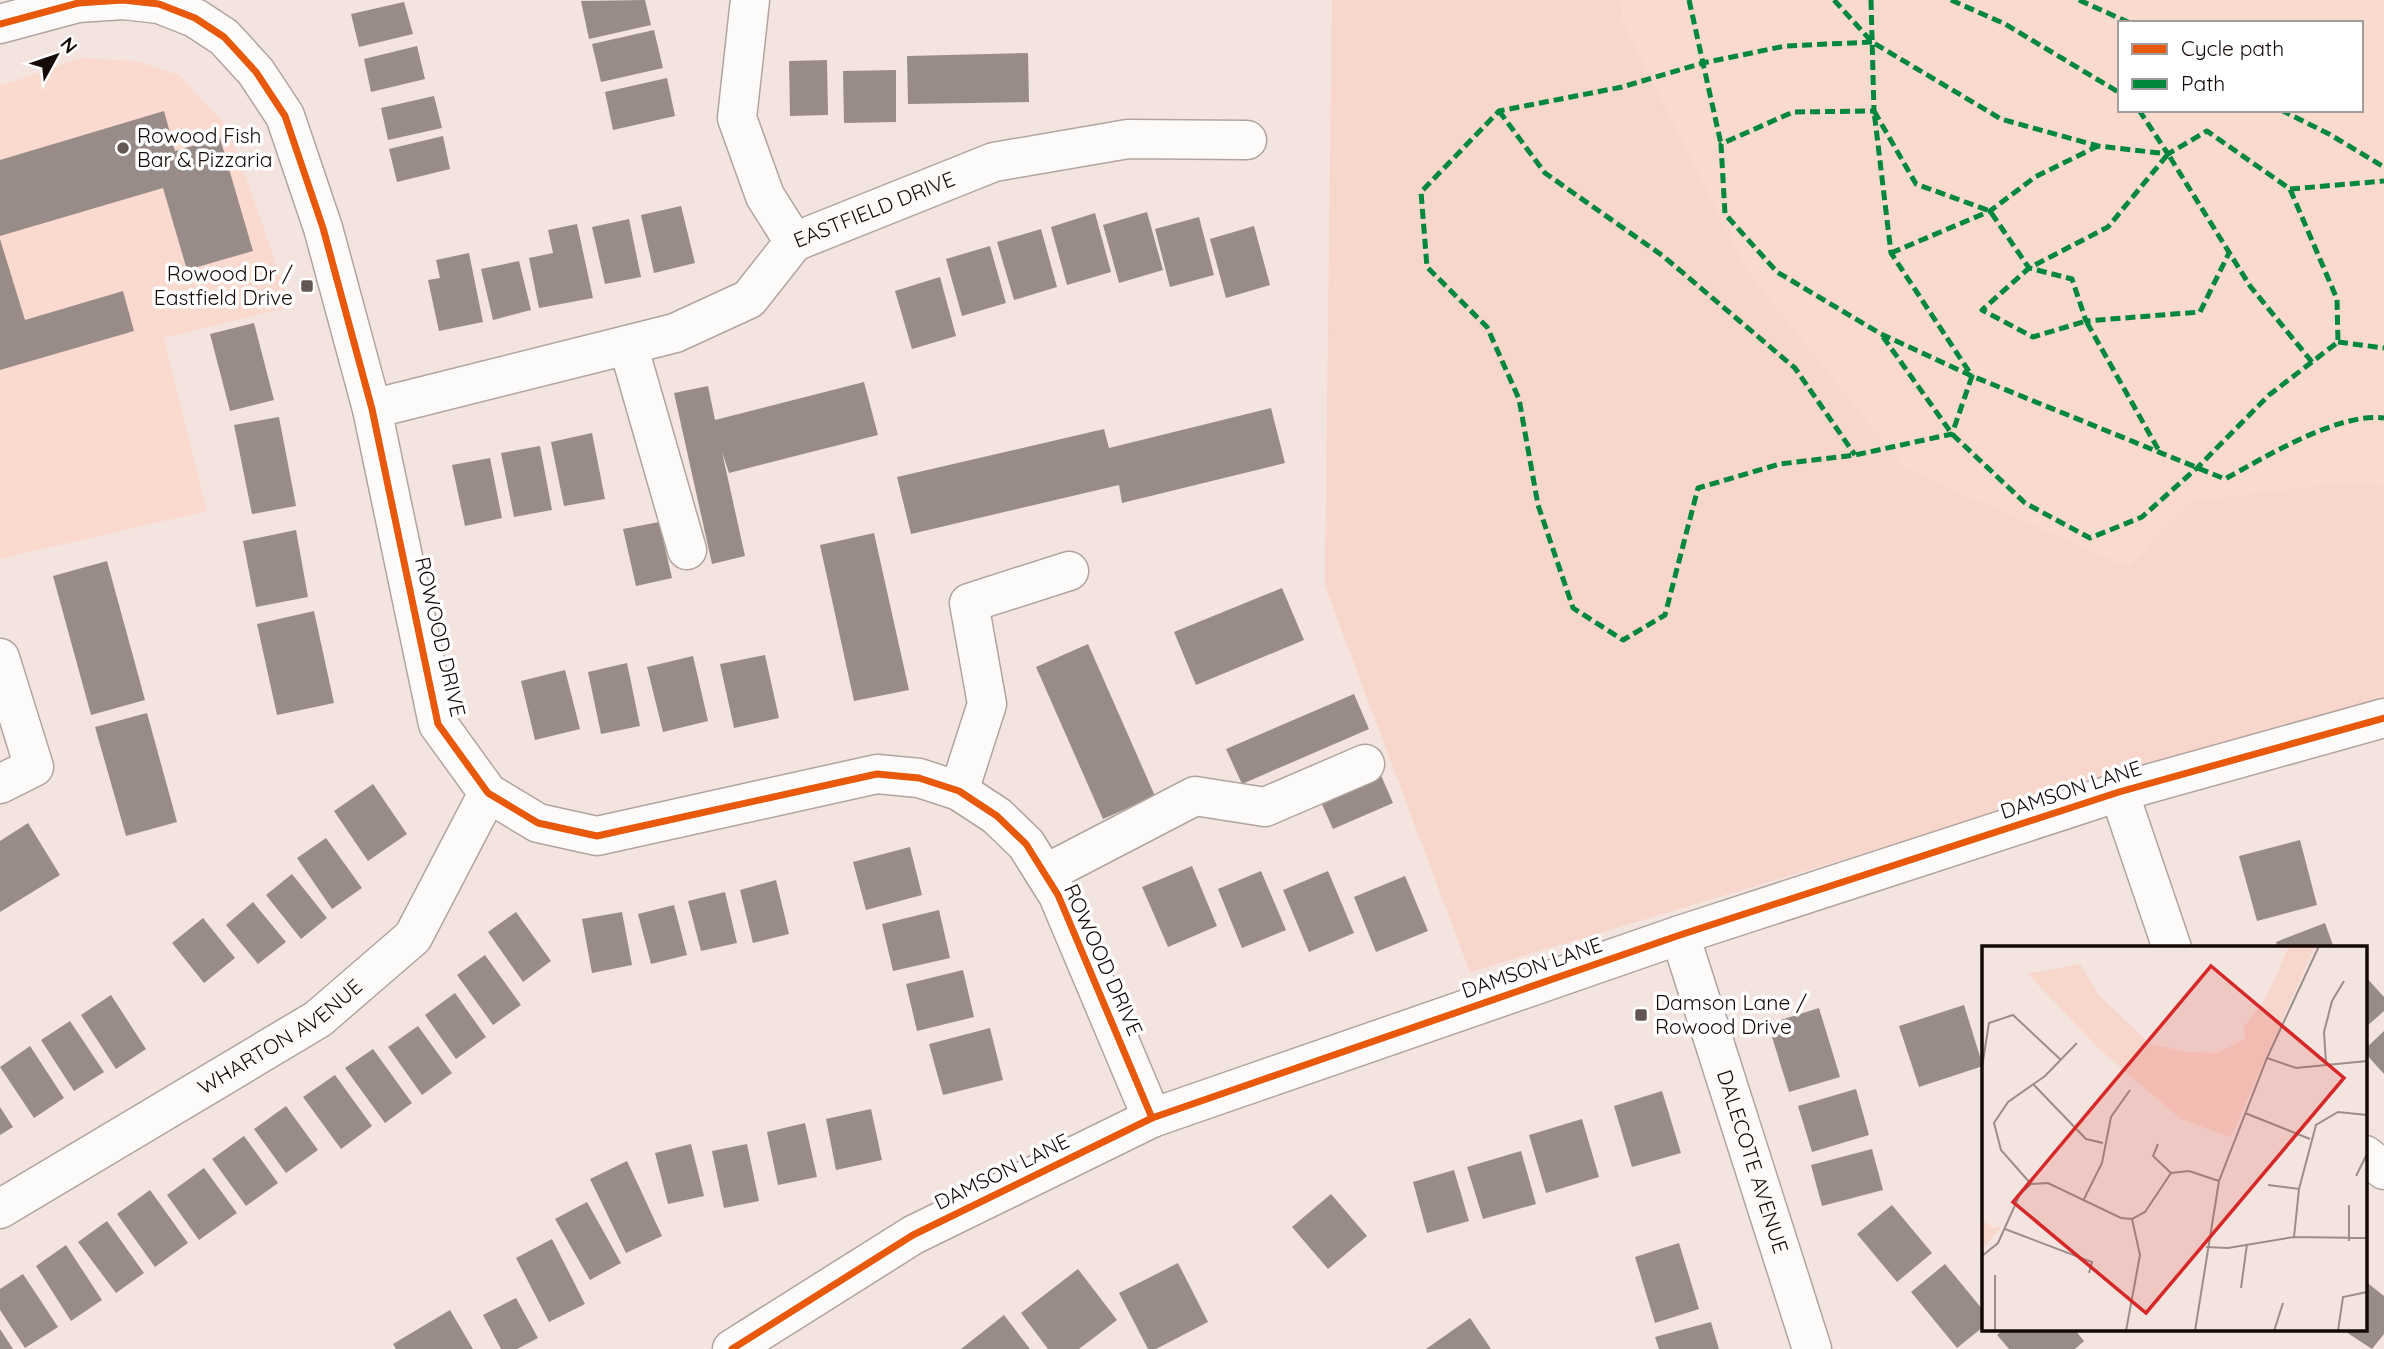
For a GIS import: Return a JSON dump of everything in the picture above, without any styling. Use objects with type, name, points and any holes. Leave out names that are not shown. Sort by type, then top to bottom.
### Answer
[{"type":"street","name":"ROWOOD DRIVE","points":[[0,24],[78,3],[123,0],[198,9],[256,72],[285,116],[323,228],[372,409],[438,724],[488,793],[538,823],[597,836],[877,774],[919,778],[959,790],[997,816],[1026,844],[1058,895],[1152,1118]]},
{"type":"street","points":[[750,0],[737,118],[765,196],[794,242]]},
{"type":"street","name":"EASTFIELD DRIVE","points":[[372,409],[675,333],[749,299],[794,242],[994,162],[1128,139],[1247,140]]},
{"type":"street","points":[[628,345],[687,550]]},
{"type":"street","points":[[959,790],[987,704],[969,603],[1069,571]]},
{"type":"street","points":[[0,657],[34,767],[0,785]]},
{"type":"street","name":"DAMSON LANE","points":[[733,1349],[913,1235],[1152,1118],[1680,935],[2119,792],[2384,718]]},
{"type":"street","points":[[1045,874],[1195,796],[1265,807],[1365,764]]},
{"type":"street","points":[[2119,792],[2171,946]]},
{"type":"street","name":"WHARTON AVENUE","points":[[0,1209],[329,1010],[413,937],[488,793]]},
{"type":"street","name":"DALECOTE AVENUE","points":[[1680,935],[1812,1349]]},
{"type":"street","points":[[2366,1156],[2384,1169]]},
{"type":"shaded area","points":[[1332,0],[2384,0],[2384,676],[1470,972],[1325,586]]},
{"type":"shaded area","points":[[1332,0],[1623,0],[1621,19],[1750,275],[1904,468],[2128,567],[2189,502],[2340,483],[2384,486],[2384,697],[1470,972],[1325,586]]},
{"type":"shaded area","points":[[80,58],[136,61],[179,75],[229,128],[291,307],[164,338],[207,511],[0,559],[0,86]]},
{"type":"building","points":[[645,0],[651,25],[589,39],[581,1]]},
{"type":"building","points":[[404,2],[413,34],[359,47],[351,14]]},
{"type":"building","points":[[654,30],[663,68],[601,82],[592,44]]},
{"type":"building","points":[[417,46],[425,79],[371,92],[364,59]]},
{"type":"building","points":[[1028,53],[1029,102],[908,104],[907,56]]},
{"type":"building","points":[[827,60],[828,115],[790,116],[789,61]]},
{"type":"building","points":[[896,70],[896,122],[844,123],[843,71]]},
{"type":"building","points":[[667,78],[675,116],[613,130],[605,92]]},
{"type":"building","points":[[434,96],[442,128],[388,140],[381,108]]},
{"type":"building","points":[[164,111],[175,151],[220,138],[253,251],[187,270],[163,188],[0,236],[0,160]]},
{"type":"building","points":[[443,136],[450,169],[397,182],[389,149]]},
{"type":"building","points":[[681,206],[695,263],[654,273],[641,215]]},
{"type":"building","points":[[1147,212],[1163,270],[1119,283],[1103,225]]},
{"type":"building","points":[[1095,213],[1111,272],[1067,285],[1051,227]]},
{"type":"building","points":[[1199,217],[1214,275],[1170,287],[1155,229]]},
{"type":"building","points":[[629,219],[641,277],[605,284],[592,227]]},
{"type":"building","points":[[577,224],[593,298],[539,308],[529,258],[553,253],[548,230]]},
{"type":"building","points":[[1254,226],[1270,285],[1226,298],[1210,239]]},
{"type":"building","points":[[1041,229],[1057,287],[1014,300],[997,242]]},
{"type":"building","points":[[0,239],[25,320],[123,291],[134,331],[0,370]]},
{"type":"building","points":[[990,246],[1006,303],[962,316],[946,259]]},
{"type":"building","points":[[469,253],[483,322],[439,331],[428,280],[440,278],[436,260]]},
{"type":"building","points":[[519,261],[531,310],[493,320],[481,269]]},
{"type":"building","points":[[940,277],[956,336],[912,349],[895,291]]},
{"type":"building","points":[[254,323],[274,400],[230,411],[210,334]]},
{"type":"building","points":[[864,382],[878,435],[729,473],[722,452],[745,556],[712,564],[674,393],[708,386],[715,420]]},
{"type":"building","points":[[1271,408],[1285,463],[1122,503],[1119,485],[911,534],[897,477],[1104,429],[1109,448]]},
{"type":"building","points":[[279,417],[296,506],[252,514],[234,425]]},
{"type":"building","points":[[592,433],[605,499],[564,506],[551,442]]},
{"type":"building","points":[[540,446],[552,510],[514,517],[501,453]]},
{"type":"building","points":[[490,458],[502,518],[465,526],[452,465]]},
{"type":"building","points":[[659,522],[672,578],[636,586],[623,529]]},
{"type":"building","points":[[296,530],[308,597],[256,607],[243,541]]},
{"type":"building","points":[[874,533],[909,690],[854,701],[820,545]]},
{"type":"building","points":[[107,561],[145,700],[91,715],[53,576]]},
{"type":"building","points":[[1282,588],[1304,640],[1196,685],[1174,632]]},
{"type":"building","points":[[314,611],[334,703],[277,715],[257,624]]},
{"type":"building","points":[[1088,644],[1155,796],[1103,819],[1036,667]]},
{"type":"building","points":[[765,655],[779,718],[734,728],[720,664]]},
{"type":"building","points":[[693,656],[708,721],[663,732],[647,667]]},
{"type":"building","points":[[627,663],[640,726],[601,734],[588,672]]},
{"type":"building","points":[[565,670],[580,729],[535,740],[521,681]]},
{"type":"building","points":[[1354,694],[1369,729],[1242,784],[1226,749]]},
{"type":"building","points":[[147,713],[177,822],[126,836],[95,727]]},
{"type":"building","points":[[1380,773],[1393,803],[1333,829],[1320,800]]},
{"type":"building","points":[[373,784],[407,834],[368,861],[334,811]]},
{"type":"building","points":[[28,823],[60,875],[0,912],[0,841]]},
{"type":"building","points":[[326,838],[362,888],[332,909],[297,858]]},
{"type":"building","points":[[2300,840],[2317,905],[2257,921],[2239,856]]},
{"type":"building","points":[[910,847],[922,895],[866,910],[853,862]]},
{"type":"building","points":[[1192,866],[1217,926],[1168,947],[1142,887]]},
{"type":"building","points":[[1261,871],[1286,930],[1242,948],[1218,889]]},
{"type":"building","points":[[1328,871],[1354,933],[1309,952],[1283,890]]},
{"type":"building","points":[[292,874],[327,918],[301,939],[266,895]]},
{"type":"building","points":[[1405,876],[1428,931],[1376,952],[1354,897]]},
{"type":"building","points":[[776,880],[789,934],[753,943],[740,890]]},
{"type":"building","points":[[725,892],[737,943],[701,951],[688,901]]},
{"type":"building","points":[[253,902],[286,942],[258,964],[226,925]]},
{"type":"building","points":[[674,905],[687,955],[651,964],[638,914]]},
{"type":"building","points":[[939,910],[950,958],[893,971],[882,924]]},
{"type":"building","points":[[516,912],[551,961],[523,982],[488,932]]},
{"type":"building","points":[[622,912],[632,965],[592,973],[582,919]]},
{"type":"building","points":[[203,918],[235,958],[204,983],[172,943]]},
{"type":"building","points":[[2325,923],[2333,946],[2277,946],[2276,942]]},
{"type":"building","points":[[485,955],[521,1005],[493,1025],[457,975]]},
{"type":"building","points":[[963,970],[974,1017],[917,1031],[906,984]]},
{"type":"building","points":[[2366,977],[2384,997],[2384,1011],[2366,1027]]},
{"type":"building","points":[[455,993],[486,1037],[456,1059],[425,1015]]},
{"type":"building","points":[[111,995],[146,1049],[116,1069],[81,1015]]},
{"type":"building","points":[[1964,1005],[1982,1066],[1919,1087],[1899,1026]]},
{"type":"building","points":[[1819,1008],[1840,1077],[1789,1092],[1768,1024]]},
{"type":"building","points":[[70,1021],[104,1072],[74,1091],[41,1040]]},
{"type":"building","points":[[418,1026],[452,1073],[422,1095],[388,1047]]},
{"type":"building","points":[[990,1028],[1003,1080],[943,1095],[929,1044]]},
{"type":"building","points":[[2384,1031],[2384,1074],[2366,1054],[2366,1048]]},
{"type":"building","points":[[30,1046],[64,1098],[34,1118],[0,1067]]},
{"type":"building","points":[[373,1049],[412,1103],[385,1123],[345,1068]]},
{"type":"building","points":[[335,1075],[372,1126],[341,1149],[303,1097]]},
{"type":"building","points":[[1856,1089],[1869,1135],[1812,1152],[1798,1106]]},
{"type":"building","points":[[1662,1091],[1681,1153],[1632,1167],[1614,1106]]},
{"type":"building","points":[[286,1106],[318,1150],[286,1173],[254,1129]]},
{"type":"building","points":[[0,1107],[13,1127],[0,1135]]},
{"type":"building","points":[[871,1109],[882,1160],[836,1170],[826,1119]]},
{"type":"building","points":[[1582,1119],[1599,1177],[1546,1193],[1529,1135]]},
{"type":"building","points":[[805,1123],[817,1177],[778,1185],[767,1132]]},
{"type":"building","points":[[244,1136],[278,1183],[246,1206],[212,1159]]},
{"type":"building","points":[[691,1144],[704,1196],[668,1204],[655,1153]]},
{"type":"building","points":[[747,1144],[759,1201],[724,1208],[712,1151]]},
{"type":"building","points":[[1872,1149],[1883,1190],[1822,1206],[1811,1165]]},
{"type":"building","points":[[1521,1151],[1536,1204],[1483,1219],[1467,1167]]},
{"type":"building","points":[[627,1161],[662,1236],[626,1253],[590,1179]]},
{"type":"building","points":[[204,1168],[237,1213],[199,1240],[167,1195]]},
{"type":"building","points":[[1454,1170],[1469,1221],[1427,1233],[1413,1182]]},
{"type":"building","points":[[150,1190],[188,1243],[155,1267],[117,1214]]},
{"type":"building","points":[[1331,1194],[1367,1236],[1328,1269],[1292,1227]]},
{"type":"building","points":[[587,1202],[621,1263],[590,1280],[555,1219]]},
{"type":"building","points":[[1892,1205],[1932,1253],[1897,1282],[1857,1234]]},
{"type":"building","points":[[107,1221],[144,1273],[116,1293],[78,1242]]},
{"type":"building","points":[[552,1239],[585,1304],[549,1322],[516,1258]]},
{"type":"building","points":[[1679,1243],[1699,1309],[1655,1323],[1635,1257]]},
{"type":"building","points":[[66,1245],[102,1300],[71,1321],[36,1266]]},
{"type":"building","points":[[1178,1263],[1208,1322],[1156,1349],[1148,1349],[1119,1293]]},
{"type":"building","points":[[1945,1264],[1982,1309],[1982,1328],[1957,1348],[1911,1292]]},
{"type":"building","points":[[1078,1269],[1117,1320],[1079,1349],[1048,1349],[1021,1313]]},
{"type":"building","points":[[23,1274],[58,1327],[25,1348],[0,1310],[0,1289]]},
{"type":"building","points":[[2366,1282],[2384,1296],[2384,1334],[2372,1349],[2346,1332],[2366,1332]]},
{"type":"building","points":[[516,1298],[538,1338],[517,1349],[501,1349],[483,1315]]},
{"type":"building","points":[[450,1310],[473,1349],[396,1349],[393,1344]]},
{"type":"building","points":[[1004,1315],[1030,1349],[961,1349]]},
{"type":"building","points":[[1470,1318],[1491,1349],[1426,1349]]},
{"type":"building","points":[[1711,1322],[1719,1349],[1659,1349],[1655,1337]]},
{"type":"building","points":[[0,1329],[13,1349],[0,1349]]},
{"type":"building","points":[[2001,1332],[2077,1332],[2084,1341],[2075,1349],[2009,1349],[1997,1335]]},
{"type":"marked path","points":[[1689,0],[1721,144]]},
{"type":"marked path","points":[[1834,0],[1872,42],[2001,119],[2098,146],[2168,154],[2207,131],[2290,189],[2337,299],[2338,342],[2269,395],[2198,467],[2142,517],[2090,538],[2025,503],[1952,434],[1881,334]]},
{"type":"marked path","points":[[1871,0],[1874,111],[1793,112],[1721,144],[1725,214],[1777,272],[1881,334],[1972,376],[2225,479],[2281,448],[2324,429],[2366,418],[2384,418]]},
{"type":"marked path","points":[[1951,0],[2005,24],[2118,92]]},
{"type":"marked path","points":[[2079,0],[2126,21]]},
{"type":"marked path","points":[[1872,42],[1785,46],[1703,63],[1622,87],[1499,111],[1421,192],[1427,267],[1487,327],[1519,399],[1538,505],[1573,608],[1623,640],[1665,615],[1698,488],[1780,464],[1855,455],[1952,434],[1972,376],[1891,253],[1874,111],[1916,184],[1990,211],[2029,268],[2072,279],[2086,321],[2200,312],[2229,253]]},
{"type":"marked path","points":[[1499,111],[1545,173],[1663,256],[1795,368],[1855,455]]},
{"type":"marked path","points":[[2140,112],[2168,154]]},
{"type":"marked path","points":[[2285,112],[2329,134],[2384,167]]},
{"type":"marked path","points":[[1891,253],[1990,211],[2035,177],[2098,146]]},
{"type":"marked path","points":[[2158,449],[2086,321],[2033,337],[1982,310],[2029,268],[2108,227],[2168,154],[2250,286],[2312,362]]},
{"type":"marked path","points":[[2290,189],[2384,181]]},
{"type":"marked path","points":[[2338,342],[2384,348]]},
{"type":"cycle path","points":[[0,24],[78,3],[123,0],[159,4],[195,18],[224,37],[256,72],[285,116],[323,228],[372,409],[438,724],[488,793],[538,823],[597,836],[877,774],[919,778],[959,791],[997,816],[1026,844],[1058,895],[1152,1118]]},
{"type":"cycle path","points":[[732,1349],[913,1235],[1152,1118],[1680,935],[2119,792],[2384,718]]},
{"type":"place","name":"Rowood Fish Bar & Pizzaria","points":[[123,148]]},
{"type":"place","name":"Rowood Dr / Eastfield Drive","points":[[307,286]]},
{"type":"place","name":"Damson Lane / Rowood Drive","points":[[1641,1015]]}]
